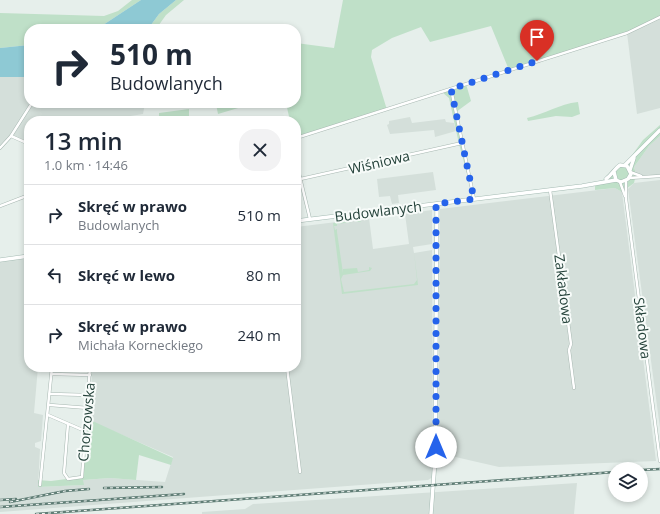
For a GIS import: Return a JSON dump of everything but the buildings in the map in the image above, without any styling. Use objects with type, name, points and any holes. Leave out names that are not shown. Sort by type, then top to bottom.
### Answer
[{"type":"main road","points":[[634,157],[628,180],[618,180],[614,172],[618,166],[625,165],[634,157],[646,142],[660,130]]},
{"type":"main road","points":[[625,165],[630,171]]},
{"type":"main road","name":"Budowlanych","points":[[603,181],[614,172]]},
{"type":"main road","name":"Budowlanych","points":[[301,220],[550,190],[618,180]]},
{"type":"main road","points":[[431,514],[435,460],[436,204]]},
{"type":"main road","points":[[0,260],[24,257]]},
{"type":"street","points":[[301,136],[627,33],[660,17]]},
{"type":"street","points":[[451,89],[474,199]]},
{"type":"street","points":[[0,148],[11,136],[29,108]]},
{"type":"street","points":[[11,136],[24,142]]},
{"type":"street","name":"Wiśniowa","points":[[301,180],[462,143]]},
{"type":"street","points":[[630,171],[644,176]]},
{"type":"street","points":[[628,180],[644,176],[660,176]]},
{"type":"street","name":"Składowa","points":[[618,180],[626,196]]},
{"type":"street","name":"Składowa","points":[[628,180],[626,196],[660,461]]},
{"type":"street","points":[[301,184],[310,219]]},
{"type":"street","name":"Zakładowa","points":[[550,190],[569,330],[569,350],[574,388]]},
{"type":"street","points":[[0,206],[24,198]]},
{"type":"street","points":[[288,372],[300,472]]},
{"type":"street","points":[[40,485],[50,405],[52,374],[90,375]]},
{"type":"street","name":"Chorzowska","points":[[68,424],[64,473],[68,479],[82,477],[90,375]]},
{"type":"street","points":[[51,394],[88,395]]},
{"type":"street","points":[[50,405],[88,408]]},
{"type":"street","points":[[48,415],[85,431]]},
{"type":"shaded area","points":[[660,17],[660,108],[637,114],[627,33]]},
{"type":"shaded area","points":[[0,77],[24,77],[24,108],[144,108],[143,114],[130,116],[24,116],[24,142],[11,136],[0,146]]},
{"type":"shaded area","points":[[410,117],[412,123],[445,119],[446,122],[454,123],[456,131],[435,137],[434,130],[390,134],[387,125],[389,124],[389,121]]},
{"type":"shaded area","points":[[660,136],[660,176],[644,176],[636,174],[634,167],[649,146]]},
{"type":"shaded area","points":[[433,172],[436,190],[398,195],[399,203],[392,204],[390,196],[379,197],[377,179]]},
{"type":"shaded area","points":[[660,180],[660,428],[628,189],[634,183]]},
{"type":"shaded area","points":[[615,188],[622,192],[656,461],[499,467],[438,453],[440,209]]},
{"type":"shaded area","points":[[432,210],[432,244],[413,247],[414,253],[432,250],[433,477],[428,480],[0,512],[0,260],[24,257],[24,372],[38,372],[34,413],[43,415],[41,441],[35,443],[35,447],[40,449],[38,487],[83,485],[83,480],[110,478],[165,482],[173,457],[90,421],[92,372],[301,372],[301,226],[369,218],[373,249],[409,244],[405,214]]},
{"type":"shaded area","points":[[577,483],[574,514],[202,514],[202,512],[245,509],[253,504]]},
{"type":"green space","points":[[132,0],[141,0],[105,24],[24,24],[24,46],[0,48],[0,13],[104,16],[118,11]]},
{"type":"green space","points":[[176,0],[184,0],[166,15],[160,24],[152,24],[159,14]]},
{"type":"green space","points":[[343,0],[660,0],[660,17],[627,33],[509,70],[491,26],[430,42],[421,27],[392,38],[372,50],[371,57],[387,110],[301,136],[301,116],[289,116],[287,108],[301,108],[301,44],[334,48]]},
{"type":"green space","points":[[466,84],[471,101],[456,112],[474,199],[459,144],[449,98],[442,92]]},
{"type":"green space","points":[[578,102],[580,114],[572,117],[556,116],[528,121],[527,118]]},
{"type":"green space","points":[[217,108],[238,108],[218,114]]},
{"type":"green space","points":[[189,109],[189,116],[159,116],[159,113]]},
{"type":"green space","points":[[660,125],[660,136],[649,146],[634,167],[636,174],[634,183],[622,192],[615,188],[595,190],[595,184],[612,175],[616,168],[625,165],[643,140]]},
{"type":"green space","points":[[356,221],[337,224],[337,226],[334,226],[335,230],[337,229],[343,273],[343,269],[357,268],[358,272],[369,270],[369,267],[372,268],[370,271],[343,275],[341,279],[344,292],[414,284],[417,280],[414,252],[418,285],[342,294],[333,223]]},
{"type":"green space","points":[[86,418],[173,458],[171,465],[139,455],[136,480],[110,478],[83,480],[84,485],[38,487],[38,480],[51,481],[82,477]]},
{"type":"water","points":[[141,0],[176,0],[159,14],[152,24],[105,24]]},
{"type":"water","points":[[24,46],[24,77],[0,77],[0,48]]},
{"type":"railway","points":[[648,470],[660,469]]},
{"type":"railway","points":[[36,514],[608,473]]},
{"type":"railway","points":[[104,488],[162,487]]},
{"type":"railway","points":[[10,502],[65,491],[89,489]]},
{"type":"railway","points":[[0,507],[184,494]]},
{"type":"railway","points":[[0,500],[16,499]]},
{"type":"route","points":[[436,447],[436,204],[474,199],[451,89],[537,61]]}]
